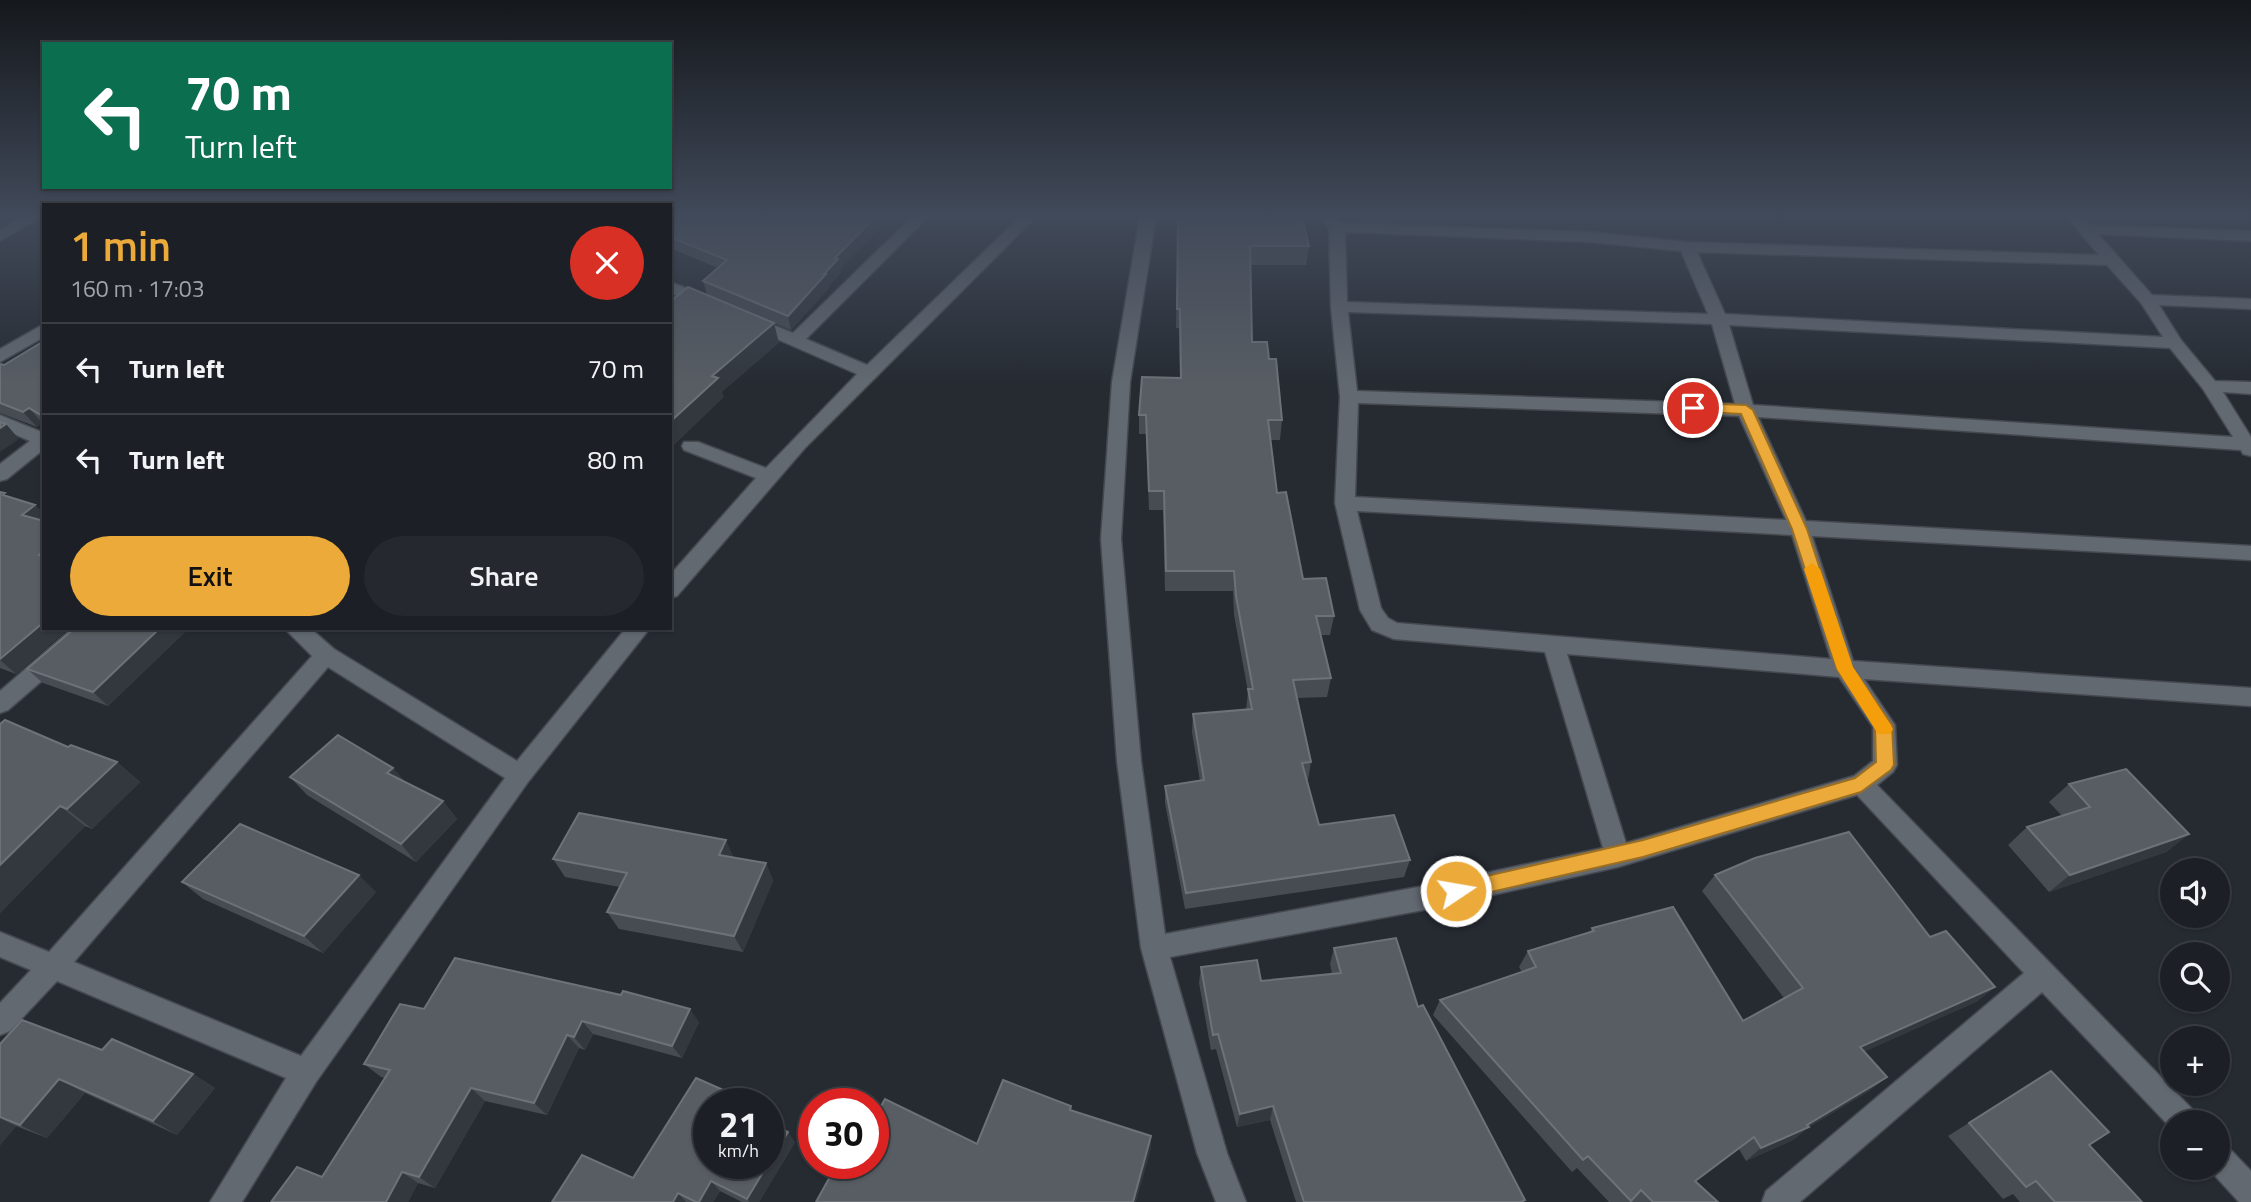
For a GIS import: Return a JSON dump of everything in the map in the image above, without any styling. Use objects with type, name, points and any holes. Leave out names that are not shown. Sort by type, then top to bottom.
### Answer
[{"type":"street","points":[[795,340],[865,272]]},
{"type":"street","points":[[672,588],[720,528],[769,476],[868,372],[972,272]]},
{"type":"street","points":[[1139,272],[1121,382],[1111,539],[1129,761],[1154,948],[1212,1153],[1231,1202]]},
{"type":"street","points":[[1335,272],[1349,397],[1345,503],[1371,610],[1380,624],[1394,631],[1845,669],[2251,697]]},
{"type":"street","points":[[1154,948],[1429,897],[1618,856],[1861,784],[1885,765],[1884,725],[1845,669],[1800,529],[1746,410],[1719,319],[1698,272]]},
{"type":"street","points":[[2120,272],[2147,300],[2175,343],[2210,386],[2248,448]]},
{"type":"street","points":[[672,288],[868,372]]},
{"type":"street","points":[[2147,300],[2251,304]]},
{"type":"street","points":[[1339,307],[1719,319],[2175,343]]},
{"type":"street","points":[[0,357],[42,330]]},
{"type":"street","points":[[2210,386],[2251,388]]},
{"type":"street","points":[[1349,397],[1746,410],[2248,448]]},
{"type":"street","points":[[0,421],[42,440]]},
{"type":"street","points":[[0,474],[42,441]]},
{"type":"street","points":[[691,446],[769,476]]},
{"type":"street","points":[[1345,503],[2251,553]]},
{"type":"street","points":[[0,704],[86,630]]},
{"type":"street","points":[[297,630],[326,655],[520,775]]},
{"type":"street","points":[[225,1202],[306,1072],[520,775],[637,630]]},
{"type":"street","points":[[1554,646],[1618,856]]},
{"type":"street","points":[[0,1022],[53,966],[326,655]]},
{"type":"street","points":[[1861,784],[2173,1110]]},
{"type":"street","points":[[0,944],[306,1072]]},
{"type":"street","points":[[1777,1202],[2043,974]]},
{"type":"street","points":[[2230,1170],[2251,1193]]},
{"type":"building","points":[[713,272],[826,274],[788,316],[703,281]]},
{"type":"building","points":[[1177,272],[1251,272],[1252,342],[1267,342],[1269,359],[1276,359],[1282,420],[1268,420],[1277,493],[1286,492],[1303,579],[1326,578],[1334,616],[1316,616],[1331,678],[1293,680],[1311,762],[1302,763],[1319,825],[1394,815],[1410,860],[1186,893],[1165,786],[1204,780],[1193,714],[1252,709],[1248,689],[1253,689],[1234,571],[1166,571],[1164,491],[1149,491],[1146,415],[1139,415],[1142,377],[1181,378],[1180,309],[1177,309]]},
{"type":"building","points":[[688,287],[774,323],[712,376],[718,378],[672,420],[672,300]]},
{"type":"building","points":[[42,342],[42,416],[29,408],[23,412],[0,403],[0,364],[4,365]]},
{"type":"building","points":[[0,492],[35,505],[22,515],[42,520],[42,553],[39,555],[42,556],[42,624],[0,659]]},
{"type":"building","points":[[73,630],[158,630],[93,692],[27,669]]},
{"type":"building","points":[[5,720],[68,747],[71,745],[117,762],[67,809],[60,806],[0,865],[0,724]]},
{"type":"building","points":[[338,735],[393,768],[387,773],[443,801],[401,844],[290,777]]},
{"type":"building","points":[[2126,769],[2189,834],[2070,875],[2027,827],[2090,807],[2069,784]]},
{"type":"building","points":[[579,813],[726,840],[719,855],[766,863],[734,936],[607,912],[627,873],[553,859]]},
{"type":"building","points":[[240,824],[359,875],[304,936],[182,882]]},
{"type":"building","points":[[1849,832],[1930,937],[1946,931],[1995,987],[1860,1047],[1887,1077],[1807,1125],[1809,1127],[1761,1148],[1754,1137],[1695,1181],[1718,1202],[1653,1202],[1641,1190],[1631,1201],[1588,1156],[1583,1160],[1440,1000],[1536,967],[1528,951],[1594,931],[1592,928],[1673,907],[1743,1021],[1803,988],[1715,875],[1755,858]]},
{"type":"building","points":[[1396,938],[1418,1007],[1423,1005],[1525,1200],[1521,1202],[1304,1202],[1273,1106],[1240,1114],[1218,1034],[1213,1035],[1201,967],[1257,960],[1261,981],[1341,973],[1334,948]]},
{"type":"building","points":[[455,958],[621,995],[623,991],[690,1009],[672,1046],[582,1021],[574,1037],[567,1035],[534,1103],[471,1088],[419,1177],[402,1172],[386,1202],[271,1202],[297,1167],[322,1177],[390,1070],[364,1064],[400,1004],[424,1009]]},
{"type":"building","points":[[22,1020],[102,1050],[112,1039],[193,1074],[153,1121],[59,1079],[20,1125],[0,1117],[0,1044]]},
{"type":"building","points":[[2051,1071],[2109,1132],[2089,1145],[2142,1202],[2055,1202],[2036,1181],[2026,1187],[1969,1123]]},
{"type":"building","points":[[696,1078],[719,1088],[693,1088],[693,1179],[759,1179],[747,1199],[711,1181],[699,1202],[678,1193],[673,1202],[552,1202],[582,1155],[633,1178]]},
{"type":"building","points":[[1003,1080],[1071,1106],[1070,1110],[1151,1136],[1133,1202],[816,1202],[829,1179],[889,1179],[889,1101],[977,1144]]},
{"type":"slow traffic","points":[[1812,569],[1845,669],[1884,725],[1884,729]]},
{"type":"route","points":[[1456,891],[1643,849],[1861,784],[1885,765],[1884,725],[1845,669],[1800,529],[1746,410],[1693,408]]}]
